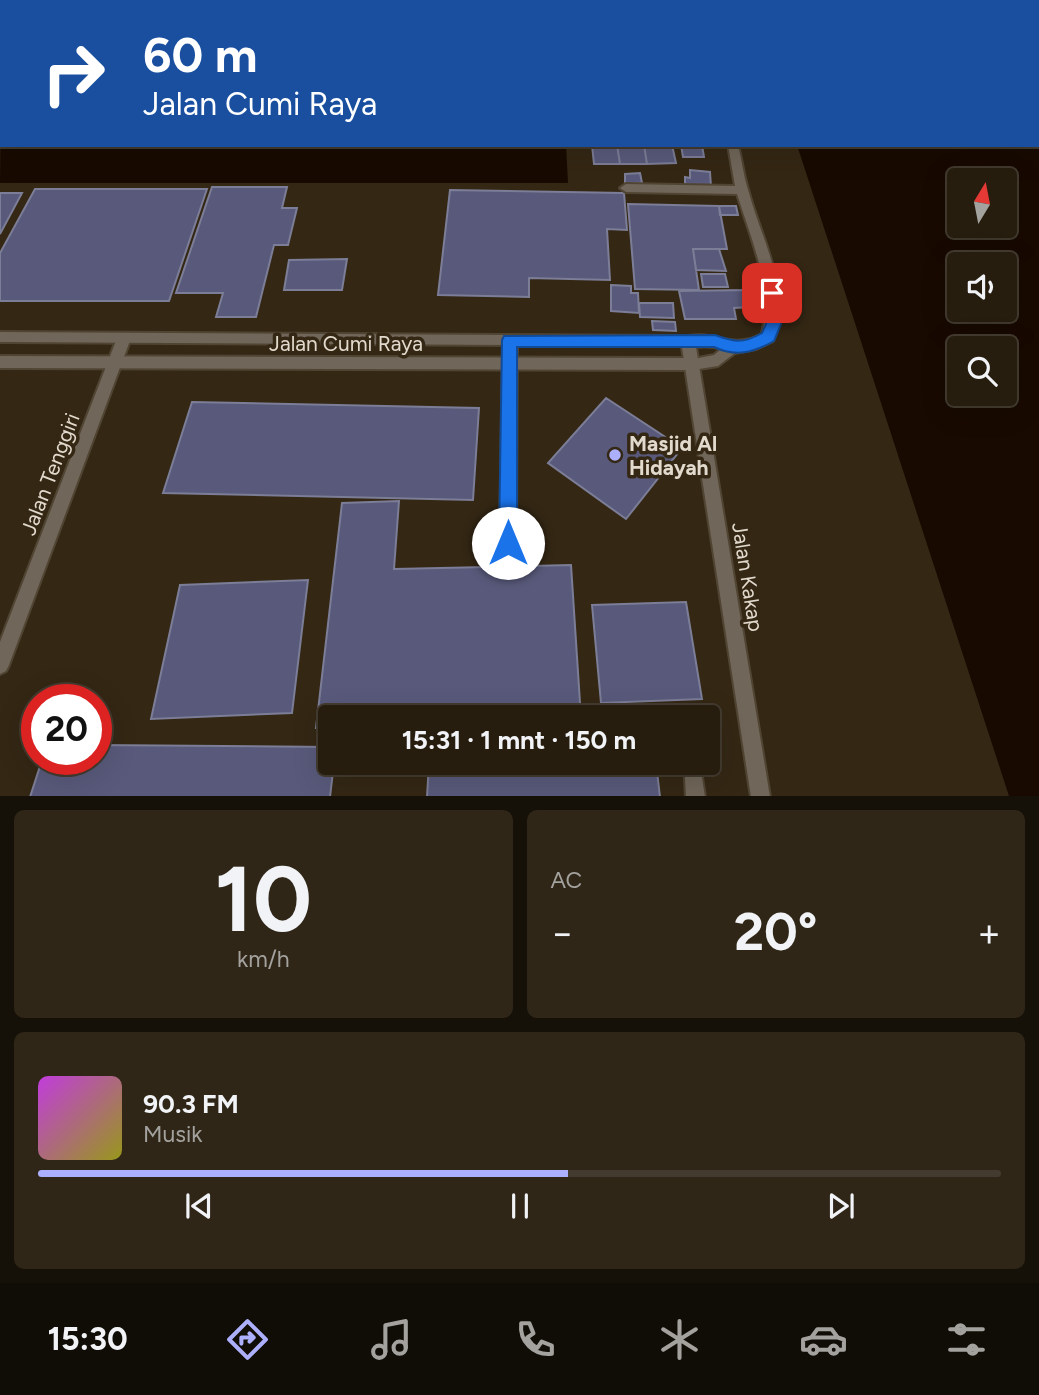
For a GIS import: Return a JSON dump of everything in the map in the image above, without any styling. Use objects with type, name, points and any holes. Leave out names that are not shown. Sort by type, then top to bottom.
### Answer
[{"type":"street","points":[[688,341],[715,341],[731,348],[757,344],[768,337],[773,324],[772,293],[742,190],[733,147]]},
{"type":"street","points":[[626,188],[742,190]]},
{"type":"street","name":"Jalan Cumi Raya","points":[[0,337],[688,341]]},
{"type":"street","name":"Jalan Tenggiri","points":[[0,665],[124,338]]},
{"type":"street","points":[[311,364],[316,339]]},
{"type":"street","points":[[508,543],[510,340]]},
{"type":"street","name":"Jalan Kakap","points":[[688,341],[761,796]]},
{"type":"street","points":[[693,363],[719,360],[731,348]]},
{"type":"street","name":"Jalan Cumi Raya","points":[[0,362],[693,363]]},
{"type":"shaded area","points":[[0,147],[566,147],[568,183],[0,183]]},
{"type":"shaded area","points":[[798,147],[1039,147],[1039,796],[1009,796]]},
{"type":"building","points":[[592,147],[617,147],[620,164],[594,164]]},
{"type":"building","points":[[617,147],[644,147],[647,164],[620,164]]},
{"type":"building","points":[[644,147],[672,147],[676,163],[647,164]]},
{"type":"building","points":[[681,147],[702,147],[704,157],[683,157]]},
{"type":"building","points":[[690,170],[710,172],[711,187],[685,184],[685,177],[690,178]]},
{"type":"building","points":[[640,173],[642,183],[625,183],[625,174]]},
{"type":"building","points":[[212,187],[287,187],[282,208],[297,208],[288,245],[274,245],[256,317],[216,317],[223,293],[176,293]]},
{"type":"building","points":[[35,189],[207,189],[169,301],[0,301],[0,253]]},
{"type":"building","points":[[450,190],[624,193],[627,230],[607,229],[610,280],[529,278],[529,297],[438,295]]},
{"type":"building","points":[[0,193],[22,193],[0,234]]},
{"type":"building","points":[[628,204],[719,206],[727,249],[693,249],[699,290],[635,289]]},
{"type":"building","points":[[719,206],[736,206],[738,215],[720,215]]},
{"type":"building","points":[[693,249],[719,249],[726,271],[696,270]]},
{"type":"building","points":[[347,259],[342,290],[284,290],[289,260]]},
{"type":"building","points":[[701,274],[725,274],[728,287],[703,287]]},
{"type":"building","points":[[611,285],[631,286],[631,293],[638,293],[639,313],[611,311]]},
{"type":"building","points":[[746,290],[751,307],[734,308],[736,319],[685,319],[679,291]]},
{"type":"building","points":[[639,303],[673,303],[674,318],[640,317]]},
{"type":"building","points":[[652,321],[675,322],[676,331],[653,330]]},
{"type":"building","name":"Masjid Al Hidayah","points":[[606,398],[682,448],[626,519],[548,463]]},
{"type":"building","points":[[192,402],[479,408],[473,500],[163,493]]},
{"type":"building","points":[[399,501],[394,569],[571,565],[580,705],[319,705],[342,503]]},
{"type":"building","points":[[308,580],[292,713],[151,719],[180,585]]},
{"type":"building","points":[[686,602],[702,699],[601,703],[592,605]]},
{"type":"building","points":[[112,745],[318,747],[318,775],[333,775],[330,796],[30,796],[37,775],[112,775]]},
{"type":"building","points":[[428,775],[657,775],[660,796],[427,796]]},
{"type":"place","name":"Masjid Al Hidayah","points":[[615,455]]},
{"type":"route","points":[[508,543],[510,340],[715,341],[731,348],[757,344],[768,337],[773,324],[772,293]]}]
